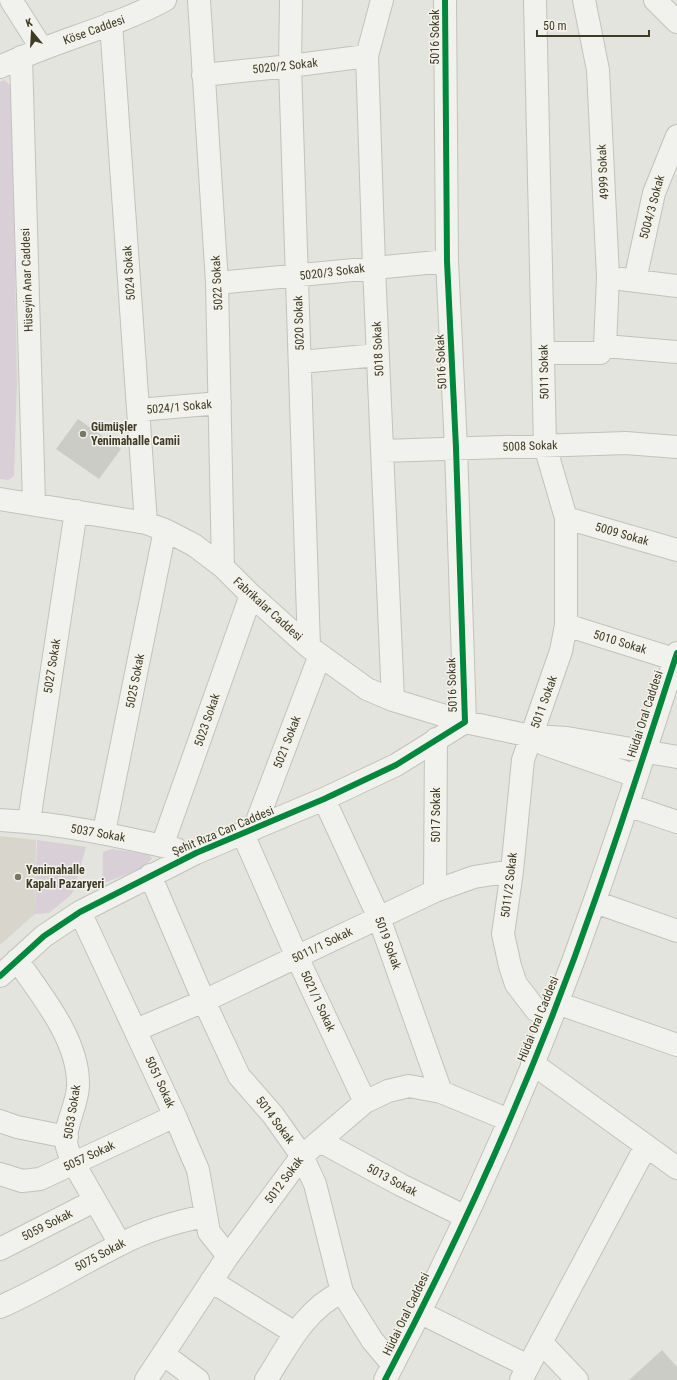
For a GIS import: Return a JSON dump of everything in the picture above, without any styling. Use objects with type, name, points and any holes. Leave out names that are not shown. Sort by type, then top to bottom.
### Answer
[{"type":"street","points":[[11,0],[42,48]]},
{"type":"street","name":"Köse Caddesi","points":[[0,67],[42,48],[146,11],[165,0]]},
{"type":"street","name":"5022 Sokak","points":[[199,0],[217,283],[223,567]]},
{"type":"street","name":"5020 Sokak","points":[[291,0],[290,66],[300,362],[314,651]]},
{"type":"street","name":"5018 Sokak","points":[[382,0],[367,56],[374,267],[393,700]]},
{"type":"street","name":"5016 Sokak","points":[[445,0],[447,261],[456,448],[464,722]]},
{"type":"street","name":"5011 Sokak","points":[[531,736],[561,651],[566,625],[566,518],[545,446],[535,0]]},
{"type":"street","name":"4999 Sokak","points":[[584,0],[598,70],[608,277],[605,346]]},
{"type":"street","points":[[655,0],[677,22]]},
{"type":"street","name":"5024 Sokak","points":[[112,23],[138,410],[155,526]]},
{"type":"street","name":"5020/2 Sokak","points":[[204,74],[290,66],[367,56]]},
{"type":"street","name":"Hüseyin Anar Caddesi","points":[[21,57],[34,503]]},
{"type":"street","name":"5004/3 Sokak","points":[[635,280],[654,193],[672,158],[677,136]]},
{"type":"street","name":"5020/3 Sokak","points":[[217,283],[447,261]]},
{"type":"street","points":[[608,277],[677,286]]},
{"type":"street","points":[[543,353],[600,353],[605,346],[677,352]]},
{"type":"street","points":[[300,362],[378,355]]},
{"type":"street","name":"5024/1 Sokak","points":[[138,410],[220,403]]},
{"type":"street","name":"5008 Sokak","points":[[383,450],[626,443],[677,447]]},
{"type":"street","name":"Fabrikalar Caddesi","points":[[0,499],[34,503],[155,526],[194,545],[223,567],[251,595],[314,651],[367,689],[393,700],[464,722],[531,736],[567,738],[677,757]]},
{"type":"street","name":"5027 Sokak","points":[[29,822],[76,511]]},
{"type":"street","name":"5009 Sokak","points":[[566,518],[677,550]]},
{"type":"street","name":"5025 Sokak","points":[[104,832],[155,526]]},
{"type":"street","name":"5023 Sokak","points":[[162,846],[251,595]]},
{"type":"street","name":"5010 Sokak","points":[[566,625],[676,657]]},
{"type":"street","name":"5021 Sokak","points":[[249,832],[314,651]]},
{"type":"street","name":"Hüdai Oral Caddesi","points":[[389,1373],[466,1218],[509,1120],[554,1010],[595,902],[676,657]]},
{"type":"street","name":"Şehit Rıza Can Caddesi","points":[[0,976],[44,936],[80,912],[150,875],[196,853],[249,832],[324,799],[396,765],[418,753],[436,739],[464,722]]},
{"type":"street","name":"Fabrikalar Caddesi","points":[[531,736],[548,747],[636,776]]},
{"type":"street","name":"5011/2 Sokak","points":[[531,736],[523,760],[504,934],[510,966],[516,984],[528,1002],[536,1010],[554,1010],[677,1045]]},
{"type":"street","name":"5017 Sokak","points":[[435,891],[436,739]]},
{"type":"street","name":"5019 Sokak","points":[[324,799],[379,918],[441,1092]]},
{"type":"street","points":[[627,805],[677,822]]},
{"type":"street","name":"5037 Sokak","points":[[0,820],[29,822],[104,832],[196,853]]},
{"type":"street","name":"5021/1 Sokak","points":[[249,832],[297,957],[365,1102]]},
{"type":"street","name":"5011/1 Sokak","points":[[136,1030],[204,1001],[435,891],[474,877],[512,871]]},
{"type":"street","name":"5014 Sokak","points":[[150,875],[204,1001],[240,1076],[273,1115],[302,1156],[315,1184],[342,1292],[372,1340],[389,1373]]},
{"type":"street","points":[[595,902],[677,931]]},
{"type":"street","name":"5051 Sokak","points":[[80,912],[176,1116],[198,1170],[208,1232],[228,1256]]},
{"type":"street","name":"5053 Sokak","points":[[17,960],[58,1021],[75,1062],[78,1090],[67,1137],[68,1148],[73,1162],[94,1201],[120,1244]]},
{"type":"street","points":[[532,1063],[677,1168]]},
{"type":"street","name":"5012 Sokak","points":[[146,1380],[228,1256],[302,1156],[365,1102],[388,1091],[409,1086],[441,1092],[509,1120]]},
{"type":"street","name":"5057 Sokak","points":[[2,1180],[31,1181],[40,1179],[73,1162],[176,1116]]},
{"type":"street","points":[[0,1121],[17,1127],[67,1137]]},
{"type":"street","name":"5013 Sokak","points":[[320,1141],[400,1185],[466,1218]]},
{"type":"street","points":[[419,1312],[524,1373],[646,1146]]},
{"type":"street","name":"5059 Sokak","points":[[0,1249],[94,1201]]},
{"type":"street","name":"5075 Sokak","points":[[0,1307],[26,1296],[120,1244],[182,1220],[205,1216]]},
{"type":"street","points":[[211,1281],[295,1333]]},
{"type":"street","points":[[266,1380],[295,1333],[311,1314],[328,1298],[342,1292]]},
{"type":"street","points":[[541,1342],[577,1380]]},
{"type":"street","points":[[163,1354],[198,1380]]},
{"type":"shaded area","points":[[4,80],[12,87],[17,384],[14,476],[8,480],[0,479],[0,82]]},
{"type":"shaded area","name":"Yenimahalle Kapalı Pazaryeri","points":[[0,836],[36,840],[35,914],[0,945]]},
{"type":"shaded area","points":[[37,840],[86,847],[74,890],[71,895],[49,913],[35,914]]},
{"type":"shaded area","points":[[112,849],[148,854],[152,858],[145,867],[107,882],[102,882],[103,852]]},
{"type":"building","name":"Gümüşler Yenimahalle Camii","points":[[78,419],[121,449],[99,479],[56,449]]},
{"type":"building","points":[[662,1350],[677,1367],[677,1380],[629,1380]]},
{"type":"cycle path","points":[[0,976],[44,936],[80,912],[196,853],[324,799],[396,765],[465,722],[456,448],[447,261],[445,0]]},
{"type":"cycle path","points":[[385,1380],[472,1204],[550,1023],[606,869],[677,653]]},
{"type":"place","name":"Gümüşler Yenimahalle Camii","points":[[83,434]]},
{"type":"place","name":"Yenimahalle Kapalı Pazaryeri","points":[[18,877]]}]
